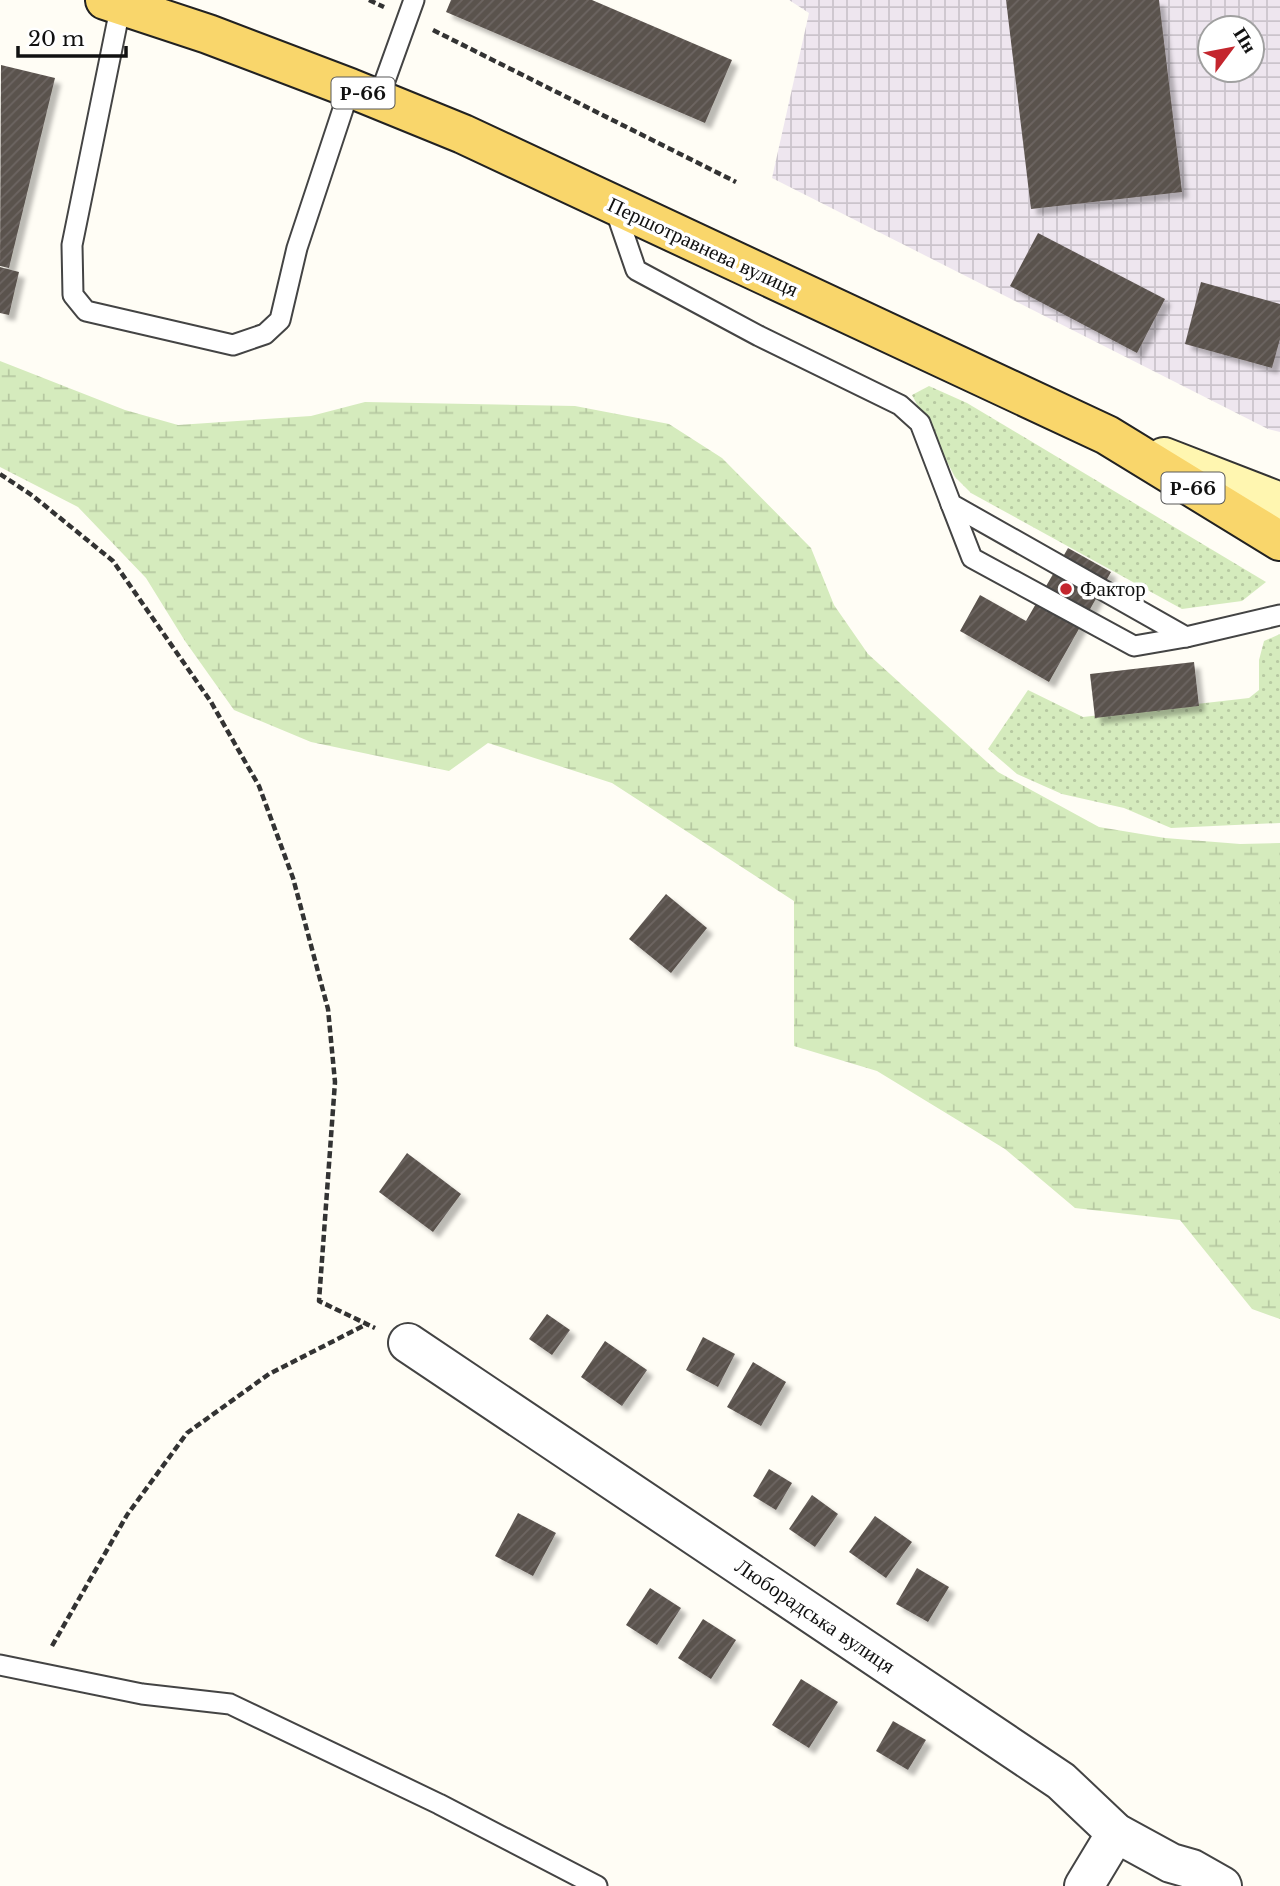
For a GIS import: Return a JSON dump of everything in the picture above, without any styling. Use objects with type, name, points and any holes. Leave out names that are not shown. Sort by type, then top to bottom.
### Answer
[{"type":"main road","name":"Першотравнева вулиця","points":[[113,2],[364,94],[463,134],[1107,435],[1280,541]]},
{"type":"street","points":[[1107,435],[1280,502]]},
{"type":"street","name":"Люборадська вулиця","points":[[408,1343],[1061,1781],[1116,1833],[1171,1863],[1192,1868],[1222,1886]]},
{"type":"street","points":[[1084,1886],[1116,1833]]},
{"type":"lane","points":[[113,2],[72,245],[73,295],[86,311],[233,345],[265,334],[280,320],[297,248],[364,94],[412,9]]},
{"type":"lane","points":[[613,205],[636,270],[759,336],[900,405],[920,422],[972,558],[1134,646],[1280,615]]},
{"type":"lane","points":[[951,504],[1186,637]]},
{"type":"lane","points":[[0,1665],[142,1694],[230,1704],[439,1804],[597,1886]]},
{"type":"path","points":[[369,0],[412,9],[736,183]]},
{"type":"path","points":[[0,474],[33,496],[113,561],[211,702],[259,786],[293,878],[328,1009],[335,1082],[319,1301],[408,1343]]},
{"type":"path","points":[[37,1672],[127,1515],[187,1433],[270,1374],[368,1324]]},
{"type":"shaded area","points":[[789,0],[1280,0],[1280,432],[1268,429],[772,178],[809,13]]},
{"type":"green space","points":[[0,361],[125,410],[178,425],[311,416],[365,402],[575,406],[669,424],[722,458],[811,548],[834,605],[868,654],[998,772],[1099,827],[1165,838],[1240,844],[1280,843],[1280,1319],[1252,1309],[1180,1220],[1075,1208],[1005,1149],[877,1071],[794,1046],[794,901],[612,783],[488,743],[449,771],[311,742],[234,710],[185,641],[146,578],[78,507],[0,467]]},
{"type":"green space","points":[[929,386],[967,403],[1266,582],[1242,601],[1182,609],[971,493],[955,477],[912,395]]},
{"type":"green space","points":[[1280,634],[1280,823],[1171,828],[1124,808],[1062,794],[1017,774],[988,749],[1028,690],[1083,717],[1249,698],[1259,690],[1259,660],[1264,641]]},
{"type":"building","points":[[451,0],[592,0],[732,60],[705,123],[446,12]]},
{"type":"building","points":[[1006,0],[1159,0],[1182,192],[1031,209]]},
{"type":"building","points":[[1,65],[55,78],[9,268],[0,266]]},
{"type":"building","points":[[1038,233],[1165,299],[1137,353],[1010,286]]},
{"type":"building","points":[[0,267],[19,272],[9,315],[0,313]]},
{"type":"building","points":[[1201,282],[1280,304],[1280,339],[1272,368],[1185,344]]},
{"type":"building","points":[[1068,548],[1111,572],[1049,682],[960,631],[980,595],[1026,621]]},
{"type":"building","points":[[1194,662],[1199,706],[1095,718],[1090,674]]},
{"type":"building","points":[[666,894],[707,928],[671,973],[629,939]]},
{"type":"building","points":[[407,1153],[461,1194],[433,1232],[379,1192]]},
{"type":"building","points":[[547,1314],[570,1330],[552,1355],[529,1339]]},
{"type":"building","points":[[703,1337],[735,1354],[718,1387],[686,1370]]},
{"type":"building","points":[[605,1341],[647,1370],[622,1406],[581,1377]]},
{"type":"building","points":[[753,1362],[786,1382],[761,1426],[727,1407]]},
{"type":"building","points":[[769,1469],[792,1483],[776,1510],[753,1496]]},
{"type":"building","points":[[812,1495],[838,1514],[815,1547],[789,1529]]},
{"type":"building","points":[[518,1513],[556,1533],[533,1576],[495,1556]]},
{"type":"building","points":[[875,1516],[912,1542],[886,1578],[849,1552]]},
{"type":"building","points":[[917,1568],[949,1587],[928,1622],[896,1604]]},
{"type":"building","points":[[650,1588],[681,1608],[657,1645],[626,1625]]},
{"type":"building","points":[[703,1619],[736,1640],[711,1679],[678,1658]]},
{"type":"building","points":[[801,1679],[838,1702],[809,1748],[772,1725]]},
{"type":"building","points":[[893,1721],[926,1740],[908,1770],[876,1751]]},
{"type":"place","name":"Фактор","points":[[1066,589]]}]
